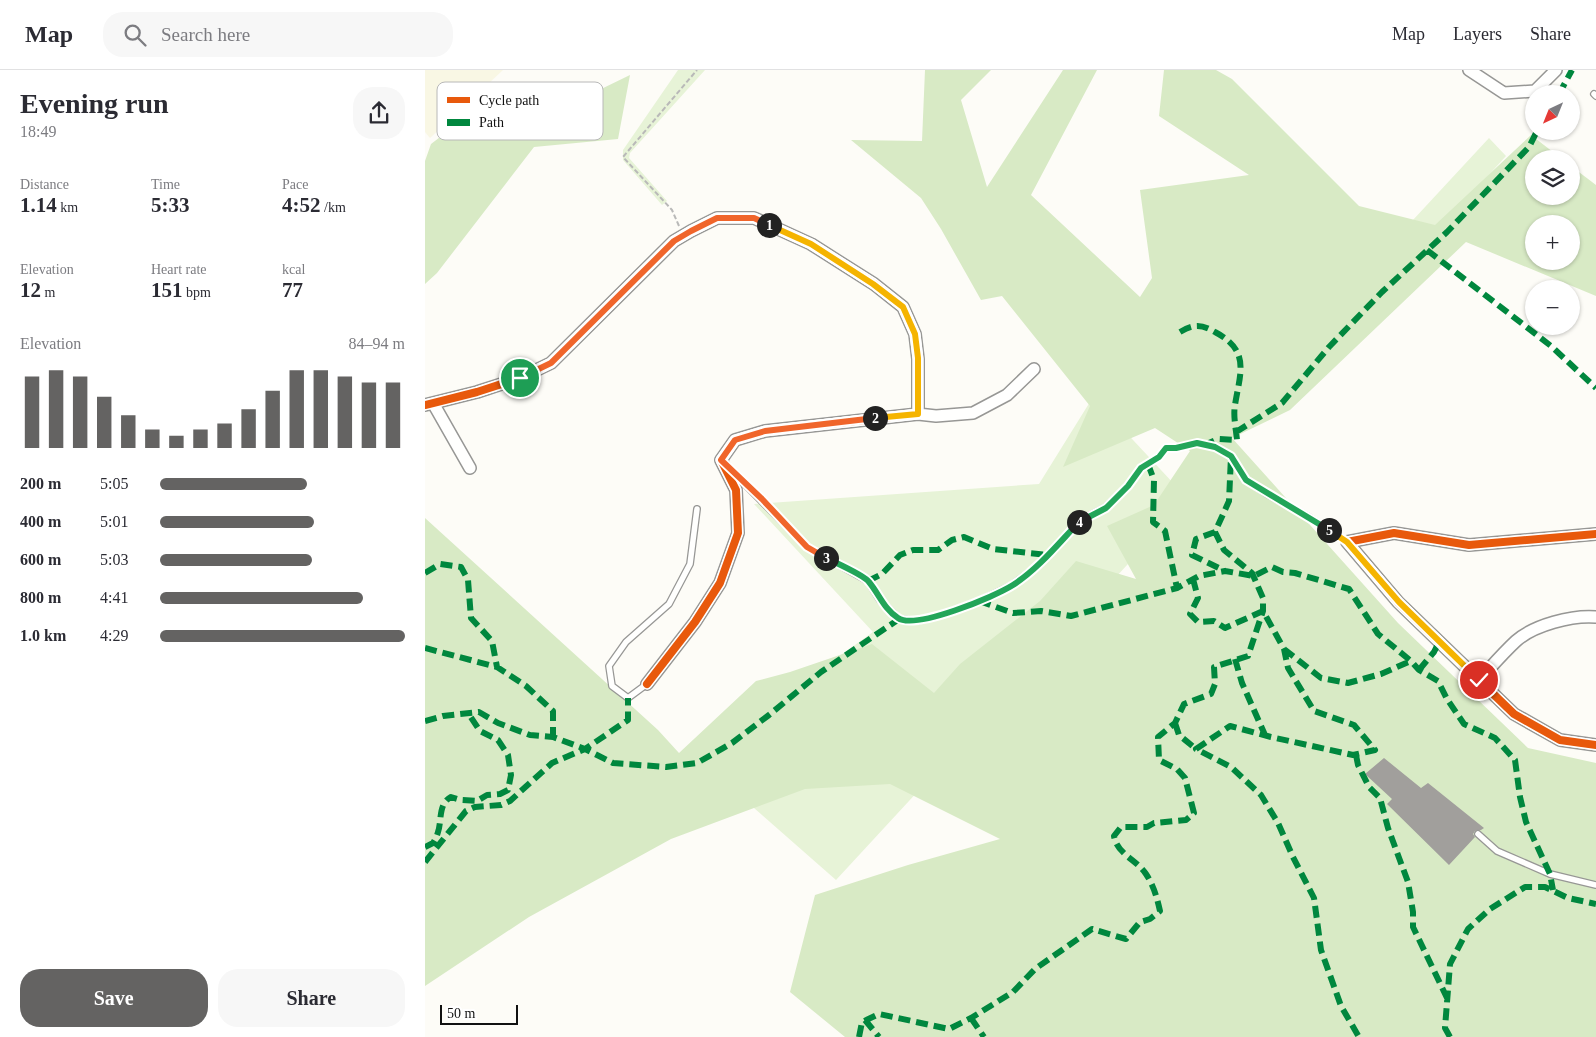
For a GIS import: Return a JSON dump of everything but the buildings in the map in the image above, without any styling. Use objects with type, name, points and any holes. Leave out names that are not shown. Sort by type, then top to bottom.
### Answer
[{"type":"street","points":[[1469,70],[1504,93],[1535,91],[1556,70]]},
{"type":"street","points":[[470,468],[429,404],[477,392],[520,378],[551,363],[674,241],[717,218],[754,218],[811,244],[873,284],[903,307],[915,334],[918,358],[918,414]]},
{"type":"street","points":[[647,684],[695,622],[720,583],[738,533],[736,490],[721,460],[735,440],[765,431],[918,414],[936,416],[973,413],[1007,395],[1034,369]]},
{"type":"street","points":[[1347,542],[1395,533],[1469,545],[1596,534]]},
{"type":"street","points":[[1347,542],[1399,602],[1514,714],[1560,740],[1596,745]]},
{"type":"street","points":[[1479,680],[1518,640],[1546,624],[1586,616],[1596,617]]},
{"type":"lane","points":[[721,460],[762,499],[807,547],[868,581],[880,600],[899,619],[917,621],[947,613],[1012,586],[1040,564],[1081,520],[1106,508],[1128,486],[1141,468],[1159,457],[1166,448],[1176,448],[1197,443],[1215,447],[1231,456],[1246,480],[1267,494],[1309,516],[1347,542]]},
{"type":"lane","points":[[647,684],[629,698],[612,686],[609,666],[626,642],[669,604],[689,564],[697,509]]},
{"type":"lane","points":[[1478,834],[1497,851],[1549,874],[1596,885]]},
{"type":"path","points":[[683,235],[672,210],[623,157],[697,70]]},
{"type":"shaded area","points":[[425,70],[503,70],[490,82],[437,82],[437,131],[430,138],[425,132]]},
{"type":"green space","points":[[678,70],[705,70],[630,153],[629,158],[667,201],[662,205],[623,160],[623,150]]},
{"type":"green space","points":[[925,70],[991,70],[961,100],[987,187],[1063,70],[1097,70],[1031,195],[1140,297],[1152,278],[1140,190],[1249,175],[1159,116],[1164,70],[1216,70],[1232,79],[1359,206],[1435,225],[1526,140],[1537,140],[1550,150],[1525,150],[1525,205],[1580,205],[1580,173],[1596,185],[1596,296],[1580,289],[1580,280],[1557,280],[1533,270],[1580,270],[1580,215],[1525,215],[1525,267],[1466,242],[1290,410],[1232,438],[1398,623],[1528,748],[1596,763],[1596,1037],[845,1037],[790,992],[815,895],[908,865],[1000,839],[890,784],[805,789],[671,839],[529,917],[425,986],[425,518],[658,730],[679,753],[756,681],[790,672],[872,644],[934,693],[960,664],[1040,601],[1076,561],[1136,579],[1107,526],[1154,505],[1190,451],[1155,428],[1063,467],[1090,406],[1002,296],[981,300],[941,229],[921,198],[851,140],[922,141]]},
{"type":"green space","points":[[630,75],[618,139],[534,147],[437,273],[425,284],[425,161],[431,144],[437,139],[603,140],[603,88]]},
{"type":"green space","points":[[1489,138],[1506,156],[1405,267],[1387,248]]},
{"type":"green space","points":[[1093,397],[1188,499],[836,880],[697,758],[873,632],[754,504],[1039,484]]},
{"type":"marked path","points":[[1564,85],[1572,70]]},
{"type":"marked path","points":[[1236,432],[1282,403],[1329,347],[1382,292],[1447,232],[1529,147],[1532,140]]},
{"type":"marked path","points":[[1427,250],[1551,346],[1596,388]]},
{"type":"marked path","points":[[1180,332],[1189,327],[1197,326],[1210,329],[1226,339],[1234,347],[1240,364],[1234,409],[1237,440],[1218,439],[1204,445]]},
{"type":"marked path","points":[[859,1037],[862,1022],[879,1014],[949,1029],[1013,992],[1035,969],[1092,929],[1126,939],[1140,922],[1150,919],[1160,911],[1149,879],[1142,869],[1119,848],[1114,836],[1121,827],[1147,827],[1154,823],[1186,820],[1194,813],[1185,778],[1177,769],[1159,760],[1158,737],[1175,723],[1184,704],[1211,694],[1215,684],[1214,667],[1248,656],[1263,611],[1263,598],[1252,573],[1224,550],[1215,532],[1229,501],[1231,456]]},
{"type":"marked path","points":[[1148,464],[1154,480],[1153,522],[1165,531],[1177,588],[1199,576],[1225,571],[1254,576],[1272,567],[1283,572],[1295,573],[1349,589],[1378,634],[1419,670],[1438,681],[1447,699],[1464,724],[1495,738],[1515,760],[1520,797],[1526,822],[1550,874],[1553,890]]},
{"type":"marked path","points":[[1215,532],[1196,539],[1192,555],[1225,571]]},
{"type":"marked path","points":[[868,581],[882,574],[900,555],[913,550],[938,550],[952,540],[964,537],[993,549],[1048,555]]},
{"type":"marked path","points":[[425,573],[440,564],[461,567],[468,580],[471,618],[492,641],[497,667]]},
{"type":"marked path","points":[[1193,579],[1198,598],[1190,614],[1198,622],[1214,621],[1225,628],[1263,611],[1284,649],[1288,668],[1314,711],[1354,725],[1375,750],[1353,755],[1230,726],[1196,749],[1231,767],[1261,795],[1278,823],[1314,898],[1321,950],[1341,1006],[1359,1037]]},
{"type":"marked path","points":[[979,601],[1013,613],[1041,611],[1071,616],[1177,588]]},
{"type":"marked path","points":[[425,721],[443,716],[479,712],[498,723],[530,735],[553,737],[585,749],[613,763],[666,767],[697,763],[732,743],[821,672],[899,619]]},
{"type":"marked path","points":[[1419,670],[1434,652],[1439,642]]},
{"type":"marked path","points":[[425,648],[497,667],[526,686],[553,711],[553,737]]},
{"type":"marked path","points":[[1284,649],[1321,678],[1348,683],[1381,674],[1411,661]]},
{"type":"marked path","points":[[1235,659],[1242,683],[1265,735]]},
{"type":"marked path","points":[[425,862],[466,811],[475,807],[501,805],[510,801],[552,763],[585,749],[628,720],[628,698]]},
{"type":"marked path","points":[[425,847],[433,843],[438,833],[442,808],[451,797],[477,801],[487,795],[500,794],[508,790],[511,775],[508,755],[498,740],[480,731],[468,713]]},
{"type":"marked path","points":[[1175,723],[1179,735],[1196,749]]},
{"type":"marked path","points":[[1356,755],[1358,765],[1369,787],[1380,798],[1388,828],[1408,882],[1413,912],[1413,927],[1448,1000]]},
{"type":"marked path","points":[[1450,1037],[1445,1028],[1450,964],[1468,929],[1490,909],[1525,887],[1545,887],[1568,898],[1596,904]]},
{"type":"marked path","points":[[971,1018],[984,1037]]},
{"type":"marked path","points":[[865,1020],[879,1037]]},
{"type":"cycle path","points":[[425,405],[477,392],[520,378],[551,363],[674,241],[717,218],[754,218],[811,244],[874,284],[903,307],[915,334],[918,359],[918,414],[765,431],[735,440],[721,460],[736,490],[738,533],[720,583],[695,622],[647,684]]},
{"type":"cycle path","points":[[1596,534],[1469,545],[1394,533],[1347,542],[1398,602],[1514,714],[1560,740],[1596,745]]},
{"type":"route","points":[[520,378],[551,363],[674,241],[717,218],[754,218],[811,244],[873,284],[903,307],[915,334],[918,358],[918,414],[765,431],[735,440],[721,460],[762,499],[807,547],[868,581],[880,600],[899,619],[917,621],[947,613],[1012,586],[1040,564],[1081,520],[1106,508],[1128,486],[1141,468],[1159,457],[1166,448],[1176,448],[1197,443],[1215,447],[1231,456],[1246,480],[1267,494],[1309,516],[1347,542],[1399,602],[1479,680]]}]
